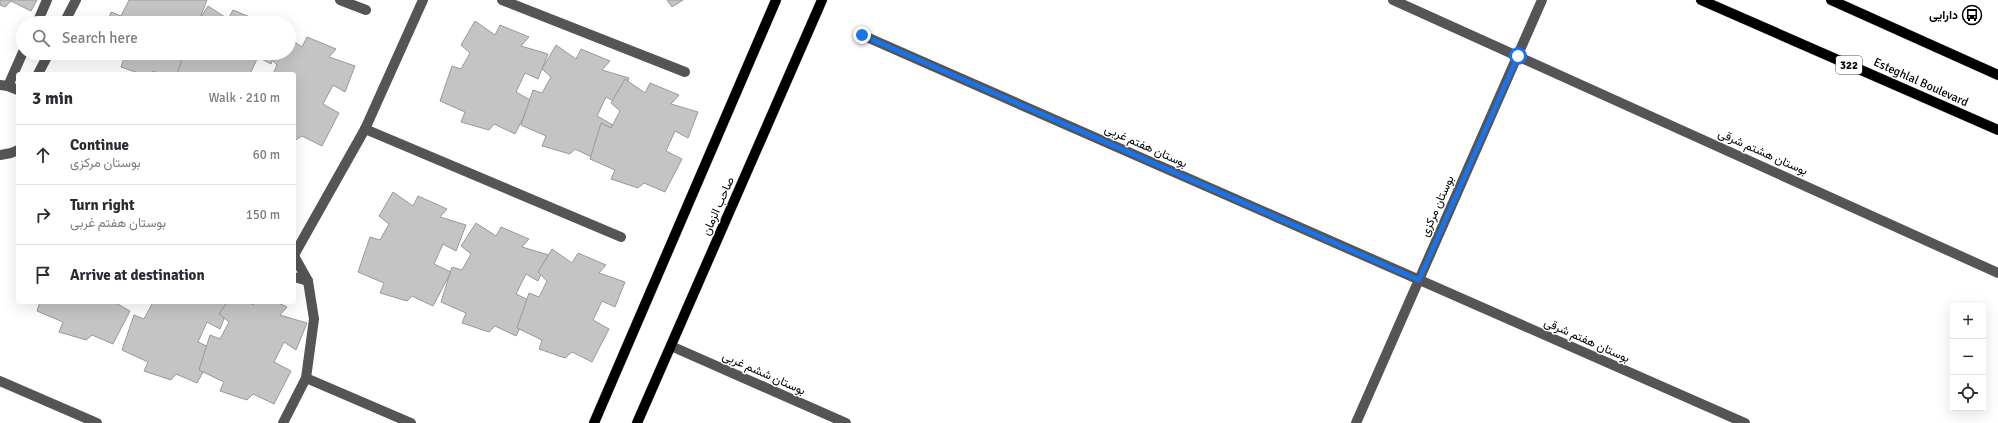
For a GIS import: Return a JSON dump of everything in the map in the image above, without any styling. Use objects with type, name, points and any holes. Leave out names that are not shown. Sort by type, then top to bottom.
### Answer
[{"type":"main road","points":[[594,423],[776,0]]},
{"type":"main road","name":"صاحب الزمان","points":[[637,423],[822,0]]},
{"type":"main road","name":"Esteghlal Boulevard","points":[[1701,0],[1998,130]]},
{"type":"main road","points":[[1831,0],[1975,66],[1998,75]]},
{"type":"main road","points":[[1975,66],[1998,67]]},
{"type":"street","points":[[40,16],[47,0]]},
{"type":"street","points":[[68,16],[76,0]]},
{"type":"street","points":[[340,0],[366,10]]},
{"type":"street","points":[[296,251],[365,128],[423,0]]},
{"type":"street","points":[[502,0],[685,72]]},
{"type":"street","name":"بوستان هشتم شرقی","points":[[1393,0],[1998,273]]},
{"type":"street","name":"بوستان مرکزی","points":[[1356,423],[1542,0]]},
{"type":"street","name":"بوستان هفتم غربی","points":[[862,35],[1419,280]]},
{"type":"street","points":[[16,89],[4,85],[18,60]]},
{"type":"street","points":[[39,72],[45,60]]},
{"type":"street","points":[[365,128],[621,237]]},
{"type":"street","points":[[0,155],[16,151]]},
{"type":"street","points":[[283,423],[306,378],[314,319],[308,281],[296,259]]},
{"type":"street","points":[[296,278],[308,281]]},
{"type":"street","name":"بوستان هفتم شرقی","points":[[1419,280],[1745,423]]},
{"type":"street","name":"بوستان ششم غربی","points":[[671,346],[846,423]]},
{"type":"street","points":[[306,378],[411,423]]},
{"type":"street","points":[[0,381],[97,423]]},
{"type":"building","points":[[0,0],[37,0],[31,11],[11,1],[5,7],[0,5]]},
{"type":"building","points":[[129,0],[207,0],[201,16],[121,16]]},
{"type":"building","points":[[667,0],[683,0],[672,7]]},
{"type":"building","points":[[208,6],[223,16],[202,16]]},
{"type":"building","points":[[233,10],[248,16],[230,16]]},
{"type":"building","points":[[111,12],[121,16],[110,16]]},
{"type":"building","points":[[475,21],[495,35],[500,25],[529,37],[521,46],[548,54],[538,79],[525,73],[516,92],[532,101],[515,134],[494,124],[489,130],[461,122],[465,112],[440,101],[452,66],[461,69],[470,53],[461,45]]},
{"type":"building","points":[[307,37],[336,49],[329,57],[355,66],[345,92],[333,85],[323,104],[339,113],[322,146],[302,136],[296,140],[296,72],[274,72],[277,65],[272,60],[296,60],[296,43],[302,47]]},
{"type":"building","points":[[556,45],[576,59],[581,49],[610,61],[602,70],[629,78],[619,104],[606,97],[597,116],[613,125],[596,159],[575,149],[570,154],[542,146],[546,136],[521,125],[533,90],[542,93],[551,77],[542,69]]},
{"type":"building","points":[[123,60],[184,60],[178,72],[135,72],[121,67]]},
{"type":"building","points":[[182,60],[257,60],[251,72],[178,72]]},
{"type":"building","points":[[264,60],[272,60],[271,64]]},
{"type":"building","points":[[625,79],[645,93],[650,83],[679,95],[671,104],[698,112],[688,138],[675,131],[666,151],[682,159],[665,192],[644,183],[638,188],[611,179],[615,170],[590,159],[601,123],[611,128],[620,111],[611,103]]},
{"type":"building","points":[[393,192],[413,206],[418,196],[447,209],[440,217],[466,225],[456,251],[443,244],[434,264],[451,272],[433,306],[412,296],[407,301],[380,293],[384,283],[358,272],[370,237],[380,240],[389,224],[379,216]]},
{"type":"building","points":[[476,223],[496,236],[501,227],[529,239],[522,247],[549,255],[538,281],[526,274],[516,294],[533,302],[516,336],[495,326],[489,332],[462,323],[466,313],[441,302],[452,267],[462,270],[471,254],[461,246]]},
{"type":"building","points":[[552,249],[572,263],[578,253],[606,265],[599,273],[625,282],[615,307],[602,301],[593,320],[609,329],[592,362],[572,352],[565,358],[539,349],[542,340],[517,328],[529,293],[539,297],[547,281],[538,272]]},
{"type":"building","points":[[39,304],[118,304],[130,311],[113,344],[92,335],[86,340],[59,332],[63,322],[37,311]]},
{"type":"building","points":[[152,304],[230,304],[220,329],[207,322],[198,342],[215,350],[197,383],[176,374],[171,380],[144,371],[148,362],[122,350],[134,315],[144,319]]},
{"type":"building","points":[[226,304],[280,304],[287,307],[280,315],[307,323],[296,350],[284,342],[274,362],[291,371],[274,404],[253,394],[247,400],[220,391],[224,382],[199,370],[210,335],[220,339],[229,322],[219,314]]},
{"type":"place","name":"دارایی","points":[[1972,15]]},
{"type":"route","points":[[862,35],[1419,280],[1518,56]]}]
